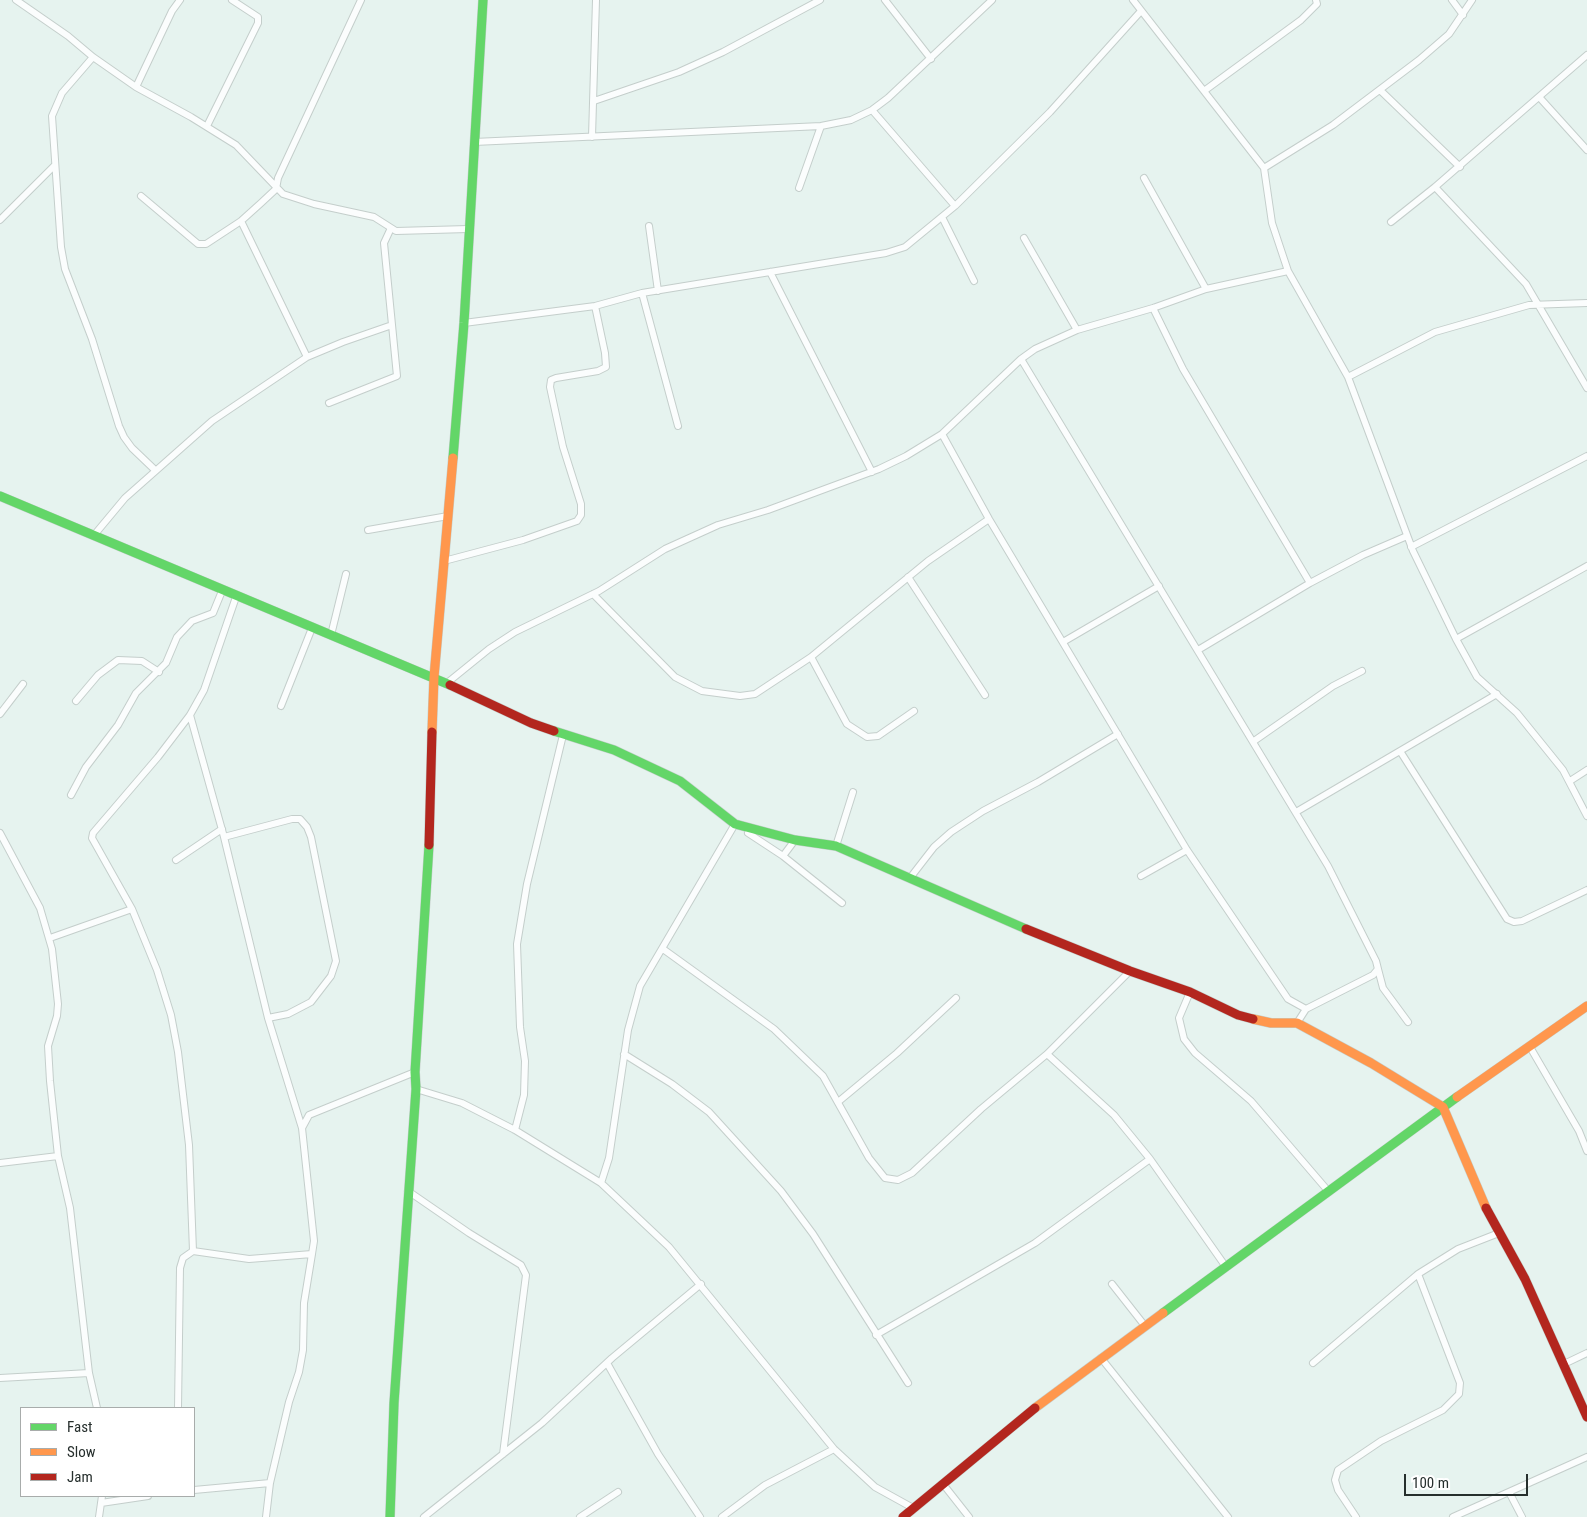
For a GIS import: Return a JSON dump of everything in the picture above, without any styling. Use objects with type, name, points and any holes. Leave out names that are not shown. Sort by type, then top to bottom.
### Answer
[{"type":"street","points":[[16,0],[136,87],[207,126],[236,145],[250,156],[276,189],[297,200],[374,217],[396,231],[468,229]]},
{"type":"street","points":[[136,87],[172,11],[180,0]]},
{"type":"street","points":[[207,126],[258,23],[258,17],[232,0]]},
{"type":"street","points":[[141,196],[198,244],[206,244],[241,221],[276,189],[278,178],[361,0]]},
{"type":"street","points":[[390,1517],[394,1403],[428,894],[434,677],[464,323],[468,229],[483,0]]},
{"type":"street","points":[[592,137],[597,0]]},
{"type":"street","points":[[594,101],[679,72],[723,52],[820,0]]},
{"type":"street","points":[[885,0],[931,59]]},
{"type":"street","points":[[474,142],[821,126],[851,120],[872,110],[931,59],[992,0]]},
{"type":"street","points":[[1133,0],[1264,168],[1272,223],[1288,272],[1348,377],[1407,536],[1456,639],[1478,677],[1498,694],[1535,732],[1570,782],[1587,816]]},
{"type":"street","points":[[1204,91],[1301,20],[1317,4],[1316,0]]},
{"type":"street","points":[[1452,0],[1463,14]]},
{"type":"street","points":[[1264,168],[1290,154],[1381,91],[1449,34],[1472,0]]},
{"type":"street","points":[[464,323],[595,306],[642,294],[886,253],[905,247],[955,206],[1050,112],[1141,11]]},
{"type":"street","points":[[1391,222],[1436,188],[1587,55]]},
{"type":"street","points":[[93,57],[62,93],[55,105],[52,127],[61,247],[70,282],[92,339],[124,437],[155,470]]},
{"type":"street","points":[[1381,91],[1460,166]]},
{"type":"street","points":[[1540,98],[1587,150]]},
{"type":"street","points":[[872,110],[955,206]]},
{"type":"street","points":[[799,188],[821,126]]},
{"type":"street","points":[[0,220],[54,166]]},
{"type":"street","points":[[1144,178],[1206,289]]},
{"type":"street","points":[[1436,188],[1526,284],[1587,388]]},
{"type":"street","points":[[942,217],[974,281]]},
{"type":"street","points":[[241,221],[307,357]]},
{"type":"street","points":[[649,226],[658,291]]},
{"type":"street","points":[[329,403],[397,376],[384,243],[391,228]]},
{"type":"street","points":[[1024,238],[1077,330]]},
{"type":"street","points":[[770,272],[872,472]]},
{"type":"street","points":[[447,683],[489,649],[515,632],[593,594],[665,549],[718,526],[872,472],[906,456],[942,434],[1021,359],[1036,350],[1077,330],[1153,308],[1206,289],[1288,272]]},
{"type":"street","points":[[642,294],[678,426]]},
{"type":"street","points":[[1348,377],[1435,332],[1529,305],[1587,303]]},
{"type":"street","points":[[444,561],[523,540],[577,521],[581,515],[581,504],[563,447],[550,387],[551,380],[556,378],[598,370],[606,366],[595,306]]},
{"type":"street","points":[[1153,308],[1183,369],[1310,583]]},
{"type":"street","points":[[95,534],[125,498],[212,421],[307,357],[392,325]]},
{"type":"street","points":[[1021,359],[1328,866],[1378,969],[1383,988],[1408,1022]]},
{"type":"street","points":[[942,434],[989,519],[1187,850],[1288,999],[1306,1009]]},
{"type":"street","points":[[1412,547],[1587,456]]},
{"type":"street","points":[[0,496],[95,534],[236,597],[434,677],[531,723],[563,735],[614,750],[680,781],[735,824],[795,840],[836,846],[1026,930],[1130,971],[1190,992],[1238,1015],[1270,1023],[1297,1023],[1371,1063],[1443,1107],[1498,1233],[1525,1279],[1587,1417]]},
{"type":"street","points":[[368,530],[448,516]]},
{"type":"street","points":[[593,594],[666,669],[702,691],[740,696],[755,694],[811,658],[928,561],[989,519]]},
{"type":"street","points":[[1198,650],[1310,583],[1363,554],[1407,536]]},
{"type":"street","points":[[1456,639],[1587,566]]},
{"type":"street","points":[[331,635],[346,574]]},
{"type":"street","points":[[908,577],[985,695]]},
{"type":"street","points":[[1063,642],[1159,586]]},
{"type":"street","points":[[71,795],[86,768],[118,725],[136,693],[166,663],[177,637],[192,621],[213,613],[222,591]]},
{"type":"street","points":[[193,1250],[189,1145],[178,1052],[171,1015],[157,970],[132,909],[92,838],[93,833],[158,757],[190,715],[204,690],[236,597]]},
{"type":"street","points":[[281,706],[312,628]]},
{"type":"street","points":[[811,658],[847,724],[867,737],[878,736],[914,711]]},
{"type":"street","points":[[76,701],[98,675],[118,660],[142,661],[159,672]]},
{"type":"street","points":[[1254,741],[1333,686],[1362,671]]},
{"type":"street","points":[[0,714],[23,684]]},
{"type":"street","points":[[1296,812],[1498,694]]},
{"type":"street","points":[[190,715],[224,836],[268,1018],[302,1128],[314,1240],[304,1303],[303,1350],[270,1483],[266,1517]]},
{"type":"street","points":[[910,878],[934,847],[951,832],[983,811],[1038,782],[1118,734]]},
{"type":"street","points":[[515,1130],[524,1095],[525,1061],[520,1027],[517,944],[527,884],[563,735]]},
{"type":"street","points":[[1400,751],[1506,919],[1514,922],[1522,921],[1587,890]]},
{"type":"street","points":[[1570,782],[1587,770]]},
{"type":"street","points":[[836,846],[853,792]]},
{"type":"street","points":[[224,836],[292,819],[300,820],[307,826],[312,837],[336,961],[331,976],[312,1002],[288,1014],[268,1018]]},
{"type":"street","points":[[601,1183],[609,1158],[624,1054],[640,986],[735,824]]},
{"type":"street","points":[[176,860],[222,829]]},
{"type":"street","points":[[0,833],[40,908],[50,938],[58,1004],[48,1057],[58,1156],[70,1208],[89,1373],[97,1407]]},
{"type":"street","points":[[748,833],[783,856],[842,903]]},
{"type":"street","points":[[783,856],[795,840]]},
{"type":"street","points":[[1140,876],[1187,850]]},
{"type":"street","points":[[50,938],[132,909]]},
{"type":"street","points":[[663,949],[774,1029],[823,1076],[869,1158],[885,1178],[898,1180],[912,1173],[981,1109],[1047,1054],[1130,971]]},
{"type":"street","points":[[1297,1023],[1306,1009],[1363,981],[1373,975],[1378,969]]},
{"type":"street","points":[[1190,992],[1179,1018],[1184,1039],[1194,1053],[1252,1102],[1329,1192]]},
{"type":"street","points":[[838,1102],[897,1052],[956,998]]},
{"type":"street","points":[[903,1517],[1020,1419],[1101,1358],[1443,1107],[1587,1006]]},
{"type":"street","points":[[1530,1047],[1584,1134],[1587,1150]]},
{"type":"street","points":[[624,1054],[672,1084],[709,1112],[781,1191],[812,1234],[908,1383]]},
{"type":"street","points":[[1047,1054],[1114,1116],[1150,1159],[1226,1267]]},
{"type":"street","points":[[302,1128],[309,1115],[415,1072]]},
{"type":"street","points":[[416,1089],[462,1103],[515,1130],[601,1183],[669,1247],[834,1449],[875,1487],[913,1508]]},
{"type":"street","points":[[0,1164],[58,1156]]},
{"type":"street","points":[[876,1336],[1035,1243],[1150,1159]]},
{"type":"street","points":[[408,1191],[469,1234],[521,1265],[526,1275],[503,1454]]},
{"type":"street","points":[[1313,1363],[1418,1274],[1458,1249],[1498,1233]]},
{"type":"street","points":[[178,1407],[180,1268],[183,1258],[193,1250],[249,1259],[312,1254]]},
{"type":"street","points":[[1356,1517],[1338,1490],[1335,1480],[1338,1470],[1381,1441],[1443,1410],[1459,1394],[1460,1383],[1418,1274]]},
{"type":"street","points":[[424,1517],[542,1423],[607,1363],[701,1284]]},
{"type":"street","points":[[1112,1284],[1145,1326]]},
{"type":"street","points":[[1564,1364],[1587,1353]]},
{"type":"street","points":[[1101,1358],[1228,1517]]},
{"type":"street","points":[[607,1363],[658,1454],[700,1517]]},
{"type":"street","points":[[0,1378],[89,1373]]},
{"type":"street","points":[[722,1517],[765,1485],[834,1449]]},
{"type":"street","points":[[1453,1517],[1587,1457]]},
{"type":"street","points":[[195,1490],[270,1483]]},
{"type":"street","points":[[943,1484],[969,1517]]},
{"type":"street","points":[[580,1517],[618,1492]]},
{"type":"street","points":[[1509,1492],[1522,1517]]},
{"type":"street","points":[[99,1517],[101,1499],[132,1497]]},
{"type":"traffic: fast","points":[[453,458],[464,323],[483,0]]},
{"type":"traffic: fast","points":[[0,496],[450,685]]},
{"type":"traffic: fast","points":[[554,731],[614,750],[680,781],[735,824],[795,840],[836,846],[1026,929]]},
{"type":"traffic: fast","points":[[390,1517],[394,1403],[416,1089],[415,1072],[429,845]]},
{"type":"traffic: fast","points":[[1163,1313],[1457,1097]]},
{"type":"traffic: slow","points":[[432,732],[434,677],[453,458]]},
{"type":"traffic: slow","points":[[1457,1097],[1587,1006]]},
{"type":"traffic: slow","points":[[1253,1019],[1271,1023],[1297,1023],[1371,1063],[1443,1107],[1486,1208]]},
{"type":"traffic: slow","points":[[1035,1408],[1163,1313]]},
{"type":"traffic: jam","points":[[450,685],[531,723],[554,731]]},
{"type":"traffic: jam","points":[[429,845],[432,732]]},
{"type":"traffic: jam","points":[[1026,929],[1130,971],[1190,992],[1238,1015],[1253,1019]]},
{"type":"traffic: jam","points":[[1486,1208],[1525,1279],[1587,1417]]},
{"type":"traffic: jam","points":[[903,1517],[1035,1408]]}]
